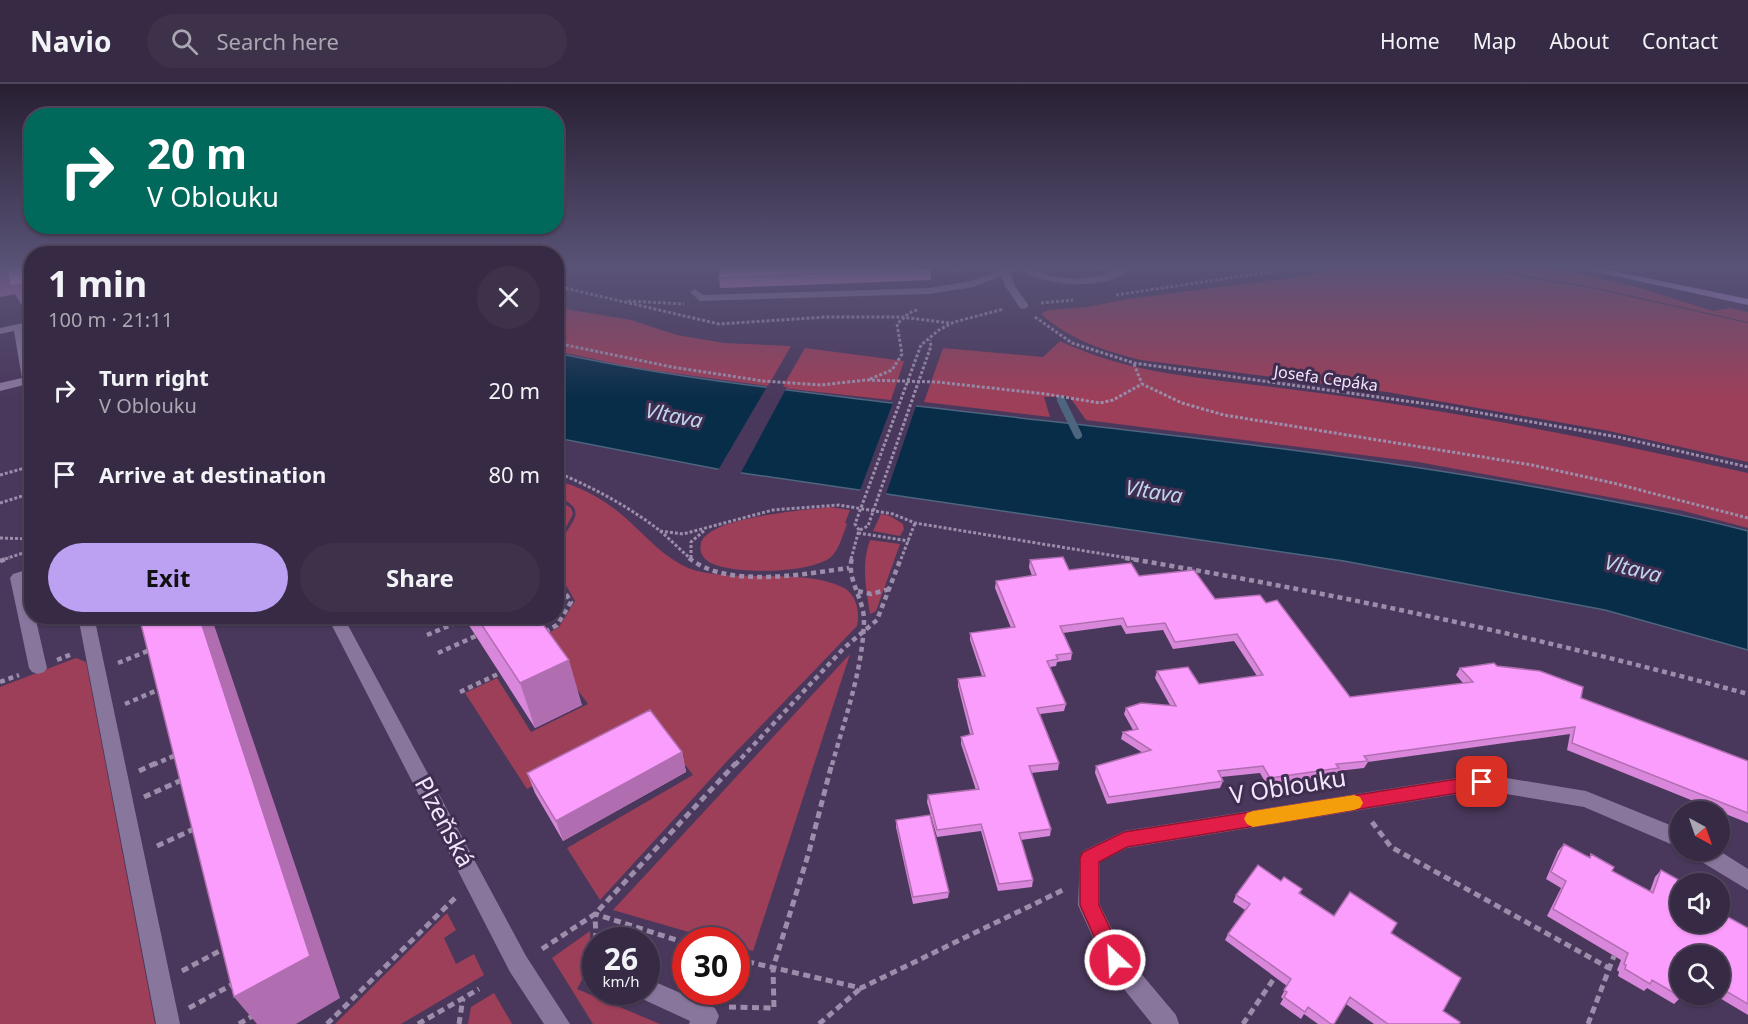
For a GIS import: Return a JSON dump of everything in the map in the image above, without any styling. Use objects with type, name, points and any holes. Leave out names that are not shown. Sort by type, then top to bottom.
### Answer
[{"type":"street","points":[[0,331],[24,326]]},
{"type":"street","points":[[18,327],[24,359]]},
{"type":"street","points":[[0,387],[24,381]]},
{"type":"street","points":[[24,576],[18,578],[24,605]]},
{"type":"street","points":[[28,624],[38,668]]},
{"type":"street","points":[[88,624],[167,1022]]},
{"type":"street","name":"Plzeňská","points":[[339,624],[518,963],[558,1024]]},
{"type":"street","name":"V Oblouku","points":[[1167,1024],[1115,960],[1089,905],[1090,858],[1124,840],[1482,782],[1586,799],[1670,833]]},
{"type":"street","points":[[1717,861],[1748,880]]},
{"type":"street","points":[[660,996],[704,1020]]},
{"type":"path","points":[[866,380],[892,370],[902,354],[897,324],[914,311]]},
{"type":"path","points":[[859,532],[855,524],[921,345],[930,340],[937,331],[966,318],[1000,311]]},
{"type":"path","name":"Josefa Cepáka","points":[[1029,311],[1038,320],[1072,343],[1134,363],[1435,405],[1618,437],[1748,467]]},
{"type":"path","points":[[704,1020],[725,1007],[774,1008],[773,968],[812,841],[862,652],[864,617],[858,591],[849,568],[859,532],[868,526],[931,346],[930,340]]},
{"type":"path","points":[[564,345],[672,367],[763,381],[821,384],[866,380],[948,383],[1046,394],[1100,403],[1113,400],[1142,384]]},
{"type":"path","points":[[1134,363],[1142,384],[1160,395],[1196,408],[1244,419],[1532,465],[1621,484],[1748,518]]},
{"type":"path","points":[[0,475],[24,468]]},
{"type":"path","points":[[564,476],[633,511],[660,531],[698,566],[712,571],[795,576],[849,568]]},
{"type":"path","points":[[0,503],[24,496]]},
{"type":"path","points":[[660,531],[683,534],[773,510],[839,505],[893,514],[915,523],[1124,557],[1396,608],[1627,661],[1748,694]]},
{"type":"path","points":[[542,949],[595,914],[844,648],[877,620],[915,523]]},
{"type":"path","points":[[691,558],[691,542],[705,529]]},
{"type":"path","points":[[859,532],[909,541]]},
{"type":"path","points":[[0,538],[24,539]]},
{"type":"path","points":[[0,561],[24,553]]},
{"type":"path","points":[[858,591],[871,594],[891,589]]},
{"type":"path","points":[[564,591],[571,602],[564,614]]},
{"type":"path","points":[[427,635],[453,624]]},
{"type":"path","points":[[542,634],[558,624]]},
{"type":"path","points":[[438,653],[476,636]]},
{"type":"path","points":[[97,671],[157,648]]},
{"type":"path","points":[[460,692],[500,673]]},
{"type":"path","points":[[105,712],[168,686]]},
{"type":"path","points":[[119,780],[185,751]]},
{"type":"path","points":[[124,806],[191,776]]},
{"type":"path","points":[[1357,802],[1391,848],[1609,968]]},
{"type":"path","points":[[135,857],[204,824]]},
{"type":"path","points":[[819,1024],[861,988],[1090,877]]},
{"type":"path","points":[[327,1024],[474,879]]},
{"type":"path","points":[[595,914],[596,927]]},
{"type":"path","points":[[595,914],[672,939]]},
{"type":"path","points":[[160,983],[236,943]]},
{"type":"path","points":[[1588,1024],[1614,956]]},
{"type":"path","points":[[750,962],[861,988]]},
{"type":"path","points":[[167,1022],[245,977]]},
{"type":"path","points":[[1244,1024],[1275,977]]},
{"type":"path","points":[[418,1024],[479,989]]},
{"type":"path","points":[[459,1024],[463,997]]},
{"type":"path","points":[[253,1005],[258,1024]]},
{"type":"path","points":[[239,1024],[262,1011]]},
{"type":"shaded area","points":[[564,311],[631,320],[677,335],[724,343],[791,346],[768,386],[635,368],[564,353]]},
{"type":"shaded area","points":[[1046,311],[1693,311],[1748,323],[1748,462],[1609,431],[1387,392],[1141,360],[1088,343],[1063,330],[1041,314]]},
{"type":"shaded area","points":[[1699,311],[1748,312],[1748,322]]},
{"type":"shaded area","points":[[1060,341],[1100,357],[1159,372],[1356,398],[1469,416],[1748,473],[1748,528],[1680,510],[1418,462],[1086,420],[1069,396],[1044,397],[1050,417],[924,402],[943,348],[1043,357]]},
{"type":"shaded area","points":[[805,348],[904,361],[891,400],[782,388]]},
{"type":"shaded area","points":[[564,483],[607,503],[668,557],[690,569],[736,576],[810,578],[827,582],[847,590],[858,609],[857,626],[729,759],[600,900],[567,848],[693,775],[653,723],[527,789],[465,693],[497,678],[531,732],[588,704],[540,638],[564,624],[564,619],[575,601],[564,582],[564,536],[574,521],[575,514],[574,508],[564,500]]},
{"type":"shaded area","points":[[564,504],[571,508],[573,514],[564,531]]},
{"type":"shaded area","points":[[830,507],[850,510],[836,550],[831,557],[821,563],[770,571],[734,569],[709,562],[700,549],[701,543],[708,534],[739,521],[759,516]]},
{"type":"shaded area","points":[[881,514],[890,516],[903,524],[904,529],[900,536],[873,531]]},
{"type":"shaded area","points":[[870,540],[900,544],[876,611],[870,614],[865,568]]},
{"type":"shaded area","points":[[850,654],[753,951],[750,950],[750,927],[672,927],[613,910]]},
{"type":"shaded area","points":[[76,658],[86,662],[155,1024],[0,1024],[0,687]]},
{"type":"shaded area","points":[[447,913],[456,930],[444,938],[456,964],[474,954],[484,975],[401,1024],[335,1024]]},
{"type":"shaded area","points":[[582,937],[582,980],[577,989],[582,991],[582,1005],[615,1005],[660,1024],[593,1024],[552,958]]},
{"type":"shaded area","points":[[494,993],[512,1024],[468,1024],[471,1007]]},
{"type":"water","name":"Vltava","points":[[564,354],[682,376],[1217,441],[1460,474],[1644,508],[1748,531],[1748,650],[1605,610],[1344,561],[722,470],[564,439]]},
{"type":"pier","points":[[768,385],[787,387],[739,476],[717,472]]},
{"type":"pier","points":[[894,400],[917,403],[885,497],[859,493]]},
{"type":"building","points":[[1063,557],[1069,570],[1131,563],[1139,576],[1194,570],[1215,599],[1260,595],[1266,603],[1277,600],[1350,697],[1473,682],[1460,668],[1494,663],[1497,666],[1540,671],[1583,687],[1581,698],[1748,761],[1748,813],[1730,806],[1730,801],[1718,801],[1572,743],[1575,727],[1364,756],[1368,761],[1336,764],[1339,768],[1270,778],[1263,766],[1218,771],[1223,781],[1109,797],[1096,766],[1151,750],[1123,732],[1138,729],[1126,708],[1141,703],[1176,706],[1157,671],[1188,667],[1199,684],[1263,675],[1237,634],[1175,642],[1165,623],[1127,627],[1123,618],[1060,626],[1072,653],[1056,655],[1058,659],[1047,661],[1066,704],[1037,708],[1059,763],[1029,766],[1051,829],[1019,833],[1033,880],[999,884],[981,824],[937,830],[928,795],[979,789],[961,737],[973,734],[958,679],[985,676],[970,633],[1015,627],[996,581],[1036,575],[1030,560]]},
{"type":"building","points":[[141,624],[202,624],[310,956],[234,997]]},
{"type":"building","points":[[481,624],[543,624],[569,660],[520,683]]},
{"type":"building","points":[[650,710],[682,752],[556,821],[527,773]]},
{"type":"building","points":[[930,815],[949,892],[913,897],[896,820]]},
{"type":"building","points":[[1564,844],[1590,858],[1591,854],[1614,867],[1612,871],[1653,893],[1661,870],[1670,875],[1670,933],[1730,933],[1730,918],[1748,928],[1748,1004],[1730,993],[1730,945],[1670,945],[1670,991],[1652,980],[1650,984],[1625,969],[1624,964],[1628,953],[1553,909],[1566,881],[1551,872]]},
{"type":"building","points":[[1258,865],[1281,881],[1284,877],[1302,889],[1299,893],[1334,916],[1350,892],[1397,923],[1391,933],[1461,978],[1443,1011],[1460,1022],[1459,1024],[1388,1024],[1350,997],[1334,1024],[1331,1024],[1308,1007],[1305,1012],[1284,997],[1287,992],[1284,990],[1291,979],[1228,934],[1250,904],[1236,895]]},
{"type":"waterway","points":[[1061,400],[1078,435]]},
{"type":"slow traffic","points":[[1253,819],[1354,803]]},
{"type":"route","points":[[1115,960],[1089,905],[1090,858],[1124,840],[1482,782]]}]
